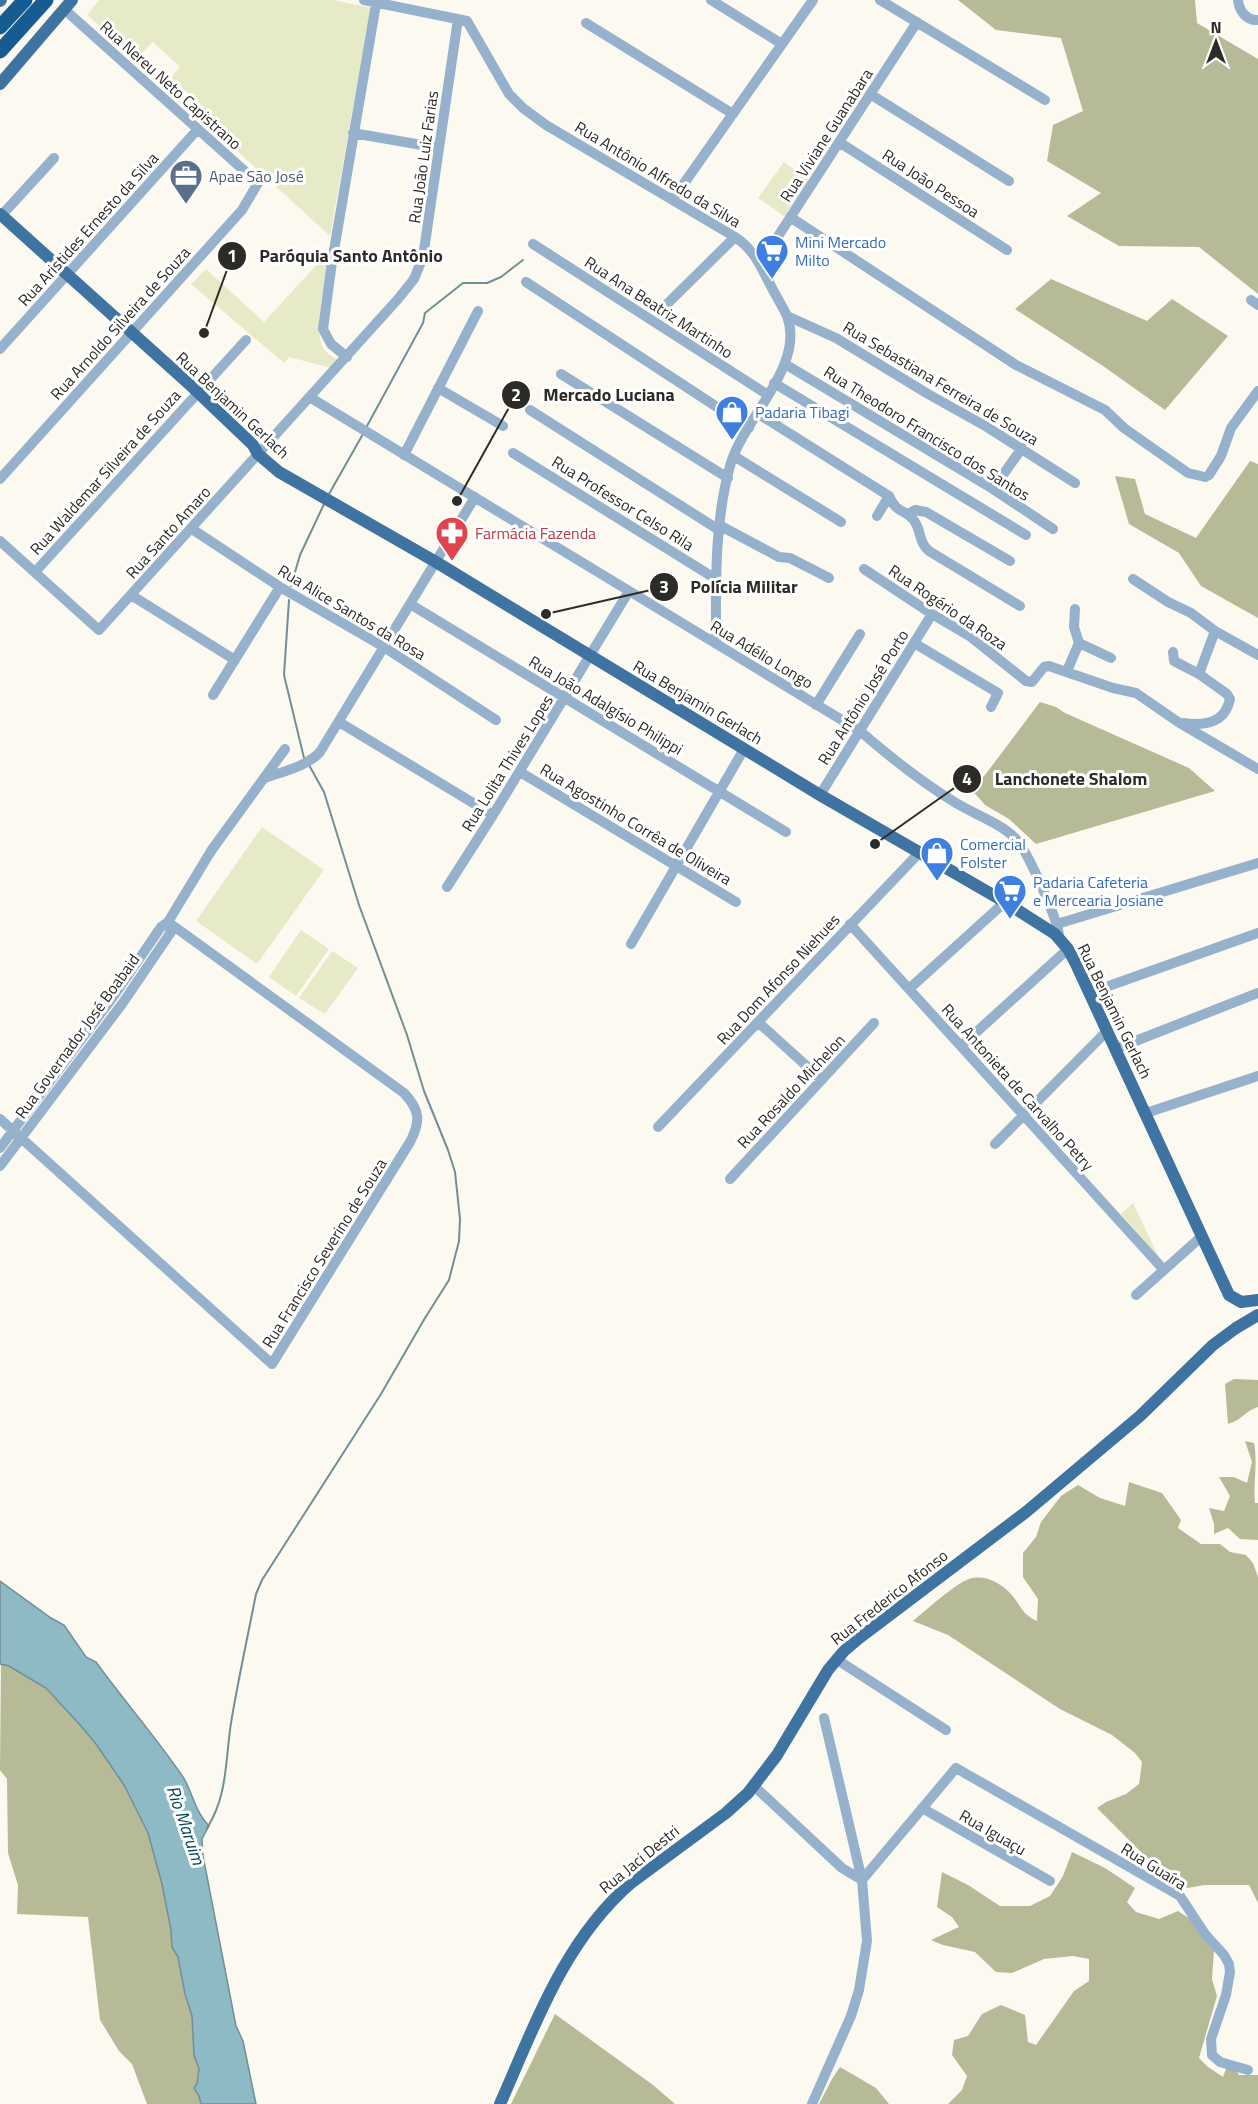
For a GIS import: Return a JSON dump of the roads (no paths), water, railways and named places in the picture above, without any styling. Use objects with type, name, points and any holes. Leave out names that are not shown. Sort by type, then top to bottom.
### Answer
[{"type":"highway","points":[[0,51],[46,0]]},
{"type":"highway","points":[[0,27],[24,1]]},
{"type":"main road","points":[[0,84],[68,4],[54,0]]},
{"type":"main road","name":"Rua Benjamin Gerlach","points":[[0,216],[197,392],[279,472],[436,562],[820,795],[1056,931],[1068,949],[1089,993],[1229,1295],[1241,1302],[1258,1300]]},
{"type":"main road","name":"Rua Frederico Afonso","points":[[754,1786],[782,1747],[836,1659],[858,1639],[1035,1505],[1140,1416],[1213,1345],[1258,1315]]},
{"type":"main road","name":"Rua Jaci Destri","points":[[500,2104],[557,1979],[591,1923],[616,1895],[726,1813],[754,1786]]},
{"type":"street","points":[[364,0],[458,19]]},
{"type":"street","points":[[711,0],[782,44]]},
{"type":"street","points":[[674,199],[813,0]]},
{"type":"street","points":[[880,0],[1045,100]]},
{"type":"street","points":[[1238,0],[1239,8],[1246,16],[1254,21],[1258,20]]},
{"type":"street","name":"Rua Nereu Neto Capistrano","points":[[68,4],[198,129],[258,183]]},
{"type":"street","points":[[347,357],[331,344],[323,329],[353,133],[376,4]]},
{"type":"street","name":"Rua João Luiz Farias","points":[[258,454],[311,398],[407,289],[420,269],[458,19]]},
{"type":"street","name":"Rua Antônio Alfredo da Silva","points":[[458,19],[467,21],[509,94],[523,108],[674,199],[753,251],[787,316],[790,340],[785,363],[734,456],[728,478],[719,528],[716,644]]},
{"type":"street","name":"Rua Viviane Guanabara","points":[[760,264],[917,22]]},
{"type":"street","points":[[585,23],[733,114]]},
{"type":"street","points":[[870,94],[1009,181]]},
{"type":"street","name":"Rua Aristides Ernesto da Silva","points":[[0,349],[198,129]]},
{"type":"street","points":[[353,133],[439,148]]},
{"type":"street","name":"Rua João Pessoa","points":[[839,142],[1007,250]]},
{"type":"street","points":[[0,216],[54,158]]},
{"type":"street","name":"Rua Arnoldo Silveira de Souza","points":[[0,479],[242,210],[258,183]]},
{"type":"street","points":[[790,218],[1016,365],[1105,410],[1124,428],[1188,472],[1205,477],[1209,475],[1221,456],[1231,428],[1258,392]]},
{"type":"street","points":[[664,307],[735,237]]},
{"type":"street","name":"Rua Ana Beatriz Martinho","points":[[533,244],[768,395]]},
{"type":"street","points":[[526,282],[749,428]]},
{"type":"street","points":[[404,455],[478,311]]},
{"type":"street","name":"Rua Sebastiana Ferreira de Souza","points":[[787,316],[836,338],[1022,448],[1075,483]]},
{"type":"street","name":"Rua Waldemar Silveira de Souza","points":[[34,572],[246,340]]},
{"type":"street","name":"Rua Theodoro Francisco dos Santos","points":[[785,363],[993,489],[1053,529]]},
{"type":"street","points":[[561,374],[728,478]]},
{"type":"street","points":[[774,383],[1026,536]]},
{"type":"street","points":[[438,388],[503,426]]},
{"type":"street","name":"Rua Adélio Longo","points":[[311,398],[860,731],[907,770],[954,802],[1014,836],[1026,853],[1056,931]]},
{"type":"street","points":[[530,410],[719,528],[779,557],[790,558],[829,578]]},
{"type":"street","points":[[757,413],[889,495],[895,507],[915,521],[922,545],[929,552],[1020,606]]},
{"type":"street","points":[[993,489],[1022,448]]},
{"type":"street","name":"Rua Professor Celso Rila","points":[[513,453],[716,579]]},
{"type":"street","name":"Rua Santo Amaro","points":[[34,572],[99,630],[258,454]]},
{"type":"street","points":[[734,456],[841,522]]},
{"type":"street","points":[[878,516],[889,495]]},
{"type":"street","points":[[265,778],[309,761],[339,722],[475,497]]},
{"type":"street","points":[[908,514],[915,510],[926,512],[1010,561]]},
{"type":"street","name":"Rua Alice Santos da Rosa","points":[[192,529],[280,587],[384,647],[496,720]]},
{"type":"street","points":[[0,541],[34,572]]},
{"type":"street","name":"Rua Rogério da Roza","points":[[864,569],[971,637],[1026,681],[1032,682],[1044,667],[1049,666],[1067,671]]},
{"type":"street","points":[[1133,579],[1258,656]]},
{"type":"street","points":[[213,695],[280,587]]},
{"type":"street","name":"Rua Lolita Thives Lopes","points":[[447,887],[520,772],[629,591]]},
{"type":"street","points":[[131,595],[235,660]]},
{"type":"street","name":"Rua João Adalgísio Philippi","points":[[410,604],[786,832]]},
{"type":"street","points":[[1075,609],[1074,627],[1079,643],[1067,671],[1113,688],[1136,693],[1178,722],[1258,769]]},
{"type":"street","name":"Rua Antônio José Porto","points":[[820,795],[932,614]]},
{"type":"street","points":[[1199,674],[1215,631]]},
{"type":"street","points":[[816,705],[860,634]]},
{"type":"street","points":[[914,643],[998,693],[991,707]]},
{"type":"street","points":[[1079,643],[1111,658]]},
{"type":"street","points":[[1173,652],[1174,661],[1199,674],[1227,694],[1230,699],[1222,715],[1210,724],[1178,722]]},
{"type":"street","points":[[339,722],[493,815]]},
{"type":"street","name":"Rua Governador José Boabaid","points":[[0,1166],[17,1134],[117,1000],[160,927],[168,922],[211,851],[285,749]]},
{"type":"street","points":[[631,944],[744,749]]},
{"type":"street","name":"Rua Agostinho Corrêa de Oliveira","points":[[520,772],[736,902]]},
{"type":"street","name":"Rua Dom Afonso Niehues","points":[[658,1127],[919,852]]},
{"type":"street","points":[[1056,931],[1258,863]]},
{"type":"street","points":[[909,989],[1005,902]]},
{"type":"street","name":"Rua Francisco Severino de Souza","points":[[0,1119],[273,1364],[410,1142],[417,1129],[418,1113],[404,1093],[168,922]]},
{"type":"street","name":"Rua Antonieta de Carvalho Petry","points":[[850,924],[1164,1270]]},
{"type":"street","points":[[1089,993],[1258,933]]},
{"type":"street","points":[[961,1046],[1068,949]]},
{"type":"street","points":[[1115,1049],[1258,993]]},
{"type":"street","points":[[758,1022],[822,1080]]},
{"type":"street","name":"Rua Rosaldo Michelon","points":[[730,1179],[874,1023]]},
{"type":"street","points":[[994,1144],[1107,1031]]},
{"type":"street","points":[[1146,1113],[1258,1076]]},
{"type":"street","name":"Rua Governador José Boabaid","points":[[0,1148],[17,1134]]},
{"type":"street","points":[[1136,1295],[1201,1237]]},
{"type":"street","points":[[836,1659],[946,1730]]},
{"type":"street","points":[[812,2104],[843,2037],[860,1990],[867,1941],[862,1880],[824,1718]]},
{"type":"street","name":"Rua Guaíra","points":[[922,1809],[956,1768],[1180,1896],[1201,1929],[1229,1964],[1226,1995],[1211,2038],[1212,2055],[1220,2062],[1248,2070]]},
{"type":"street","points":[[754,1786],[842,1868],[862,1880]]},
{"type":"street","points":[[862,1880],[922,1809]]},
{"type":"street","name":"Rua Iguaçu","points":[[922,1809],[1050,1881]]},
{"type":"water","name":"Rio Maruim","points":[[0,1581],[64,1625],[86,1657],[96,1662],[183,1777],[200,1815],[209,1826],[202,1839],[203,1856],[236,2026],[243,2041],[256,2104],[201,2104],[194,2088],[197,2084],[199,2069],[194,2055],[192,2016],[178,1957],[172,1947],[162,1884],[148,1833],[124,1785],[81,1726],[46,1688],[9,1666],[0,1664]]},
{"type":"waterway","points":[[367,426],[423,323],[425,313],[463,283],[487,283],[501,277],[523,260]]},
{"type":"waterway","points":[[329,494],[363,434]]},
{"type":"waterway","points":[[291,586],[300,555],[325,502]]},
{"type":"waterway","points":[[289,600],[284,675],[304,758]]},
{"type":"waterway","name":"Rio Maruim","points":[[207,1828],[223,1788],[238,1686],[256,1594],[262,1580],[381,1394],[449,1280],[459,1241],[460,1219],[455,1172],[359,905],[324,792],[309,765]]},
{"type":"place","name":"Apae São José","points":[[186,205]]},
{"type":"place","name":"Mini Mercado Milto","points":[[772,280]]},
{"type":"place","name":"Paróquia Santo Antônio","points":[[204,333]]},
{"type":"place","name":"Padaria Tibagi","points":[[732,441]]},
{"type":"place","name":"Mercado Luciana","points":[[457,501]]},
{"type":"place","name":"Farmácia Fazenda","points":[[452,562]]},
{"type":"place","name":"Polícia Militar","points":[[546,614]]},
{"type":"place","name":"Lanchonete Shalom","points":[[875,844]]},
{"type":"place","name":"Comercial Folster","points":[[937,882]]},
{"type":"place","name":"Padaria Cafeteria e Mercearia Josiane","points":[[1010,920]]}]
